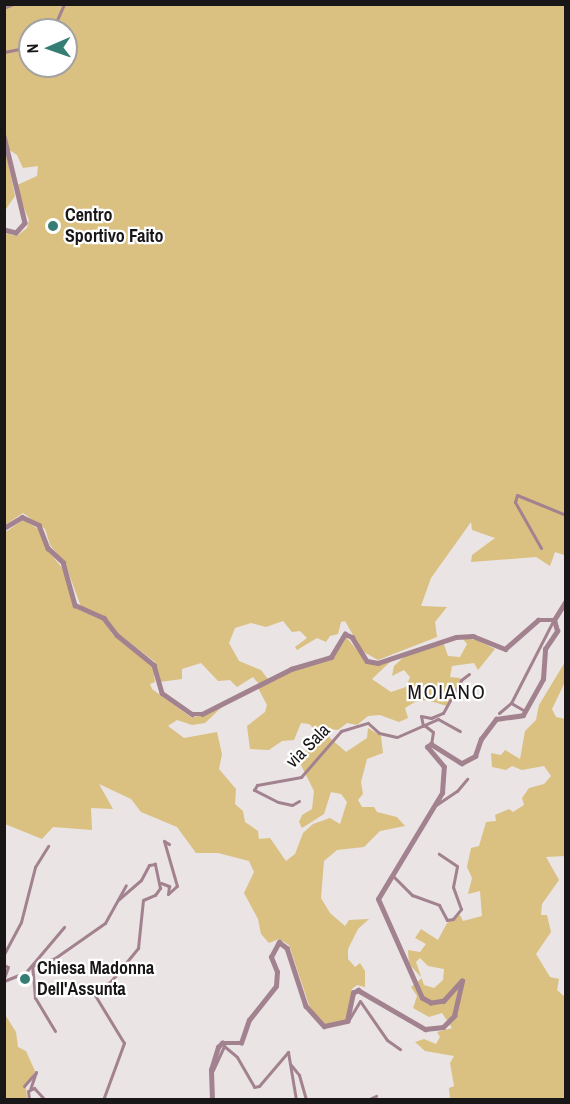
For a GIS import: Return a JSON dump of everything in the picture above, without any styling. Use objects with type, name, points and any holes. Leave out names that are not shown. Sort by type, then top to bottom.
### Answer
[{"type":"street","points":[[4,8],[13,4]]},
{"type":"street","points":[[58,18],[64,4]]},
{"type":"street","points":[[4,136],[25,223],[16,233],[4,230]]},
{"type":"street","points":[[541,548],[515,502],[517,495],[566,515]]},
{"type":"street","points":[[4,528],[22,517],[39,525],[48,548],[63,562],[75,605],[104,618],[117,635],[154,665],[162,693],[192,714],[202,714],[291,669],[326,659],[345,634],[352,637],[367,661],[378,663],[456,637],[473,636],[505,649],[538,620],[554,620]]},
{"type":"street","points":[[499,713],[511,703],[566,601]]},
{"type":"street","points":[[432,744],[462,763],[475,756],[480,739],[496,719],[519,717],[525,711],[543,679],[545,649],[557,631],[554,620]]},
{"type":"street","points":[[348,1021],[353,993],[358,990],[429,1030],[448,1024],[457,1009],[462,981],[444,1001],[431,1003],[422,998],[378,902],[436,805],[445,770],[428,752],[432,744],[433,732],[424,725],[421,716],[431,718],[443,713],[461,680],[469,674]]},
{"type":"street","points":[[511,703],[525,711]]},
{"type":"street","points":[[424,725],[438,719],[460,731]]},
{"type":"street","name":"via Sala","points":[[299,801],[292,805],[278,802],[254,789],[257,785],[301,777],[339,733],[354,726],[368,723],[379,733],[393,737],[411,734],[424,725]]},
{"type":"street","points":[[436,805],[457,791],[467,779]]},
{"type":"street","points":[[161,883],[169,886],[168,894],[177,886],[164,840],[169,844]]},
{"type":"street","points":[[4,954],[21,922],[33,873],[48,846]]},
{"type":"street","points":[[393,876],[412,895],[438,905],[450,920],[460,909],[453,887],[457,866],[439,854]]},
{"type":"street","points":[[103,1100],[123,1043],[93,992],[111,981],[133,958],[142,934],[143,900],[158,893],[161,883],[158,869],[151,863],[137,883],[118,900]]},
{"type":"street","points":[[32,966],[55,958],[89,937],[105,923],[118,900],[120,890],[126,885]]},
{"type":"street","points":[[4,965],[4,979],[15,980],[32,966],[64,927]]},
{"type":"street","points":[[212,1100],[212,1072],[219,1044],[241,1043],[249,1020],[276,986],[277,972],[271,957],[279,942],[287,948],[313,1018],[328,1028],[348,1021],[360,1001],[387,1040],[400,1048]]},
{"type":"street","points":[[32,966],[35,998],[55,1031]]},
{"type":"street","points":[[212,1072],[225,1046],[237,1057],[254,1087],[264,1082],[285,1052],[289,1053],[296,1100]]},
{"type":"street","points":[[290,1064],[299,1075],[306,1100]]},
{"type":"street","points":[[24,1086],[36,1072],[29,1100]]},
{"type":"street","points":[[30,1089],[34,1088],[45,1100]]},
{"type":"street","points":[[367,1100],[376,1096]]},
{"type":"street","points":[[342,1100],[351,1100]]},
{"type":"shaded area","points":[[5,5],[565,5],[565,568],[564,555],[555,552],[550,566],[536,557],[471,562],[472,555],[495,538],[472,530],[471,522],[431,578],[421,606],[447,607],[435,622],[437,637],[378,660],[362,651],[345,621],[341,622],[338,634],[330,636],[326,642],[317,638],[297,650],[295,647],[307,638],[300,631],[292,632],[283,621],[266,627],[251,623],[235,628],[229,643],[239,661],[261,670],[268,679],[259,684],[253,677],[237,687],[230,680],[218,681],[201,663],[182,669],[182,679],[160,682],[155,662],[116,632],[105,617],[81,607],[65,563],[50,545],[45,529],[23,513],[5,525],[4,233],[17,236],[27,228],[29,220],[15,186],[37,176],[38,166],[23,168],[17,155],[5,147]]},
{"type":"shaded area","points":[[5,147],[15,196],[6,209],[5,222]]},
{"type":"shaded area","points":[[23,520],[42,531],[46,548],[63,569],[75,608],[103,620],[113,635],[153,667],[155,682],[150,684],[152,689],[192,718],[223,706],[205,723],[192,725],[177,720],[168,726],[184,738],[217,732],[222,754],[219,769],[236,789],[235,804],[243,811],[245,822],[258,831],[259,839],[270,838],[286,861],[295,854],[303,833],[313,824],[330,818],[340,824],[347,802],[341,794],[331,792],[324,814],[302,828],[299,822],[302,815],[312,809],[314,791],[297,757],[320,740],[320,734],[309,724],[301,723],[294,740],[282,741],[269,750],[250,749],[247,726],[265,712],[267,705],[258,688],[296,669],[330,659],[346,637],[368,663],[391,661],[372,679],[391,692],[406,687],[410,677],[404,670],[392,676],[394,666],[406,655],[443,642],[448,656],[460,657],[467,644],[462,638],[477,640],[495,649],[478,670],[474,663],[452,666],[450,677],[460,678],[461,684],[447,706],[427,700],[415,702],[405,708],[408,718],[399,722],[380,715],[368,716],[357,725],[347,723],[338,730],[328,729],[330,738],[346,752],[367,738],[368,728],[381,736],[383,753],[367,759],[361,782],[363,794],[358,800],[362,807],[374,807],[377,812],[397,817],[405,826],[380,831],[364,847],[337,850],[324,861],[321,898],[330,913],[345,926],[349,920],[369,919],[358,929],[348,949],[348,959],[355,967],[360,963],[365,971],[365,987],[357,985],[352,989],[348,1017],[344,1021],[325,1024],[311,1011],[289,945],[279,939],[269,943],[261,934],[258,919],[244,893],[254,872],[249,861],[218,853],[196,853],[177,827],[141,812],[131,799],[99,784],[113,809],[91,808],[92,830],[53,827],[42,839],[5,824],[4,533]]},
{"type":"shaded area","points":[[565,662],[565,682],[552,709],[556,717],[565,719],[565,856],[546,857],[559,880],[542,904],[541,915],[547,915],[551,932],[536,954],[550,977],[559,979],[557,990],[565,997],[565,1099],[450,1099],[449,1088],[454,1086],[450,1063],[454,1056],[425,1051],[415,1042],[424,1039],[436,1044],[440,1037],[437,1032],[452,1028],[442,1013],[429,1017],[413,1008],[417,996],[411,987],[422,978],[424,985],[434,988],[443,980],[444,969],[428,966],[420,958],[416,962],[421,977],[409,964],[408,950],[420,952],[426,944],[415,938],[421,929],[438,940],[447,923],[460,915],[463,921],[482,916],[480,891],[468,894],[472,878],[467,867],[471,848],[479,846],[486,822],[496,821],[495,815],[509,809],[513,812],[524,805],[522,798],[529,788],[544,784],[551,776],[544,766],[522,770],[512,766],[506,770],[492,767],[491,753],[501,755],[505,750],[520,759],[525,731],[536,720],[539,705]]},
{"type":"shaded area","points":[[4,1013],[16,1032],[18,1047],[26,1051],[35,1071],[26,1087],[27,1099],[5,1099]]},
{"type":"place","name":"Centro Sportivo Faito","points":[[53,226]]},
{"type":"place","name":"Chiesa Madonna Dell'Assunta","points":[[25,979]]},
{"type":"district","name":"MOIANO","points":[[447,692]]}]
